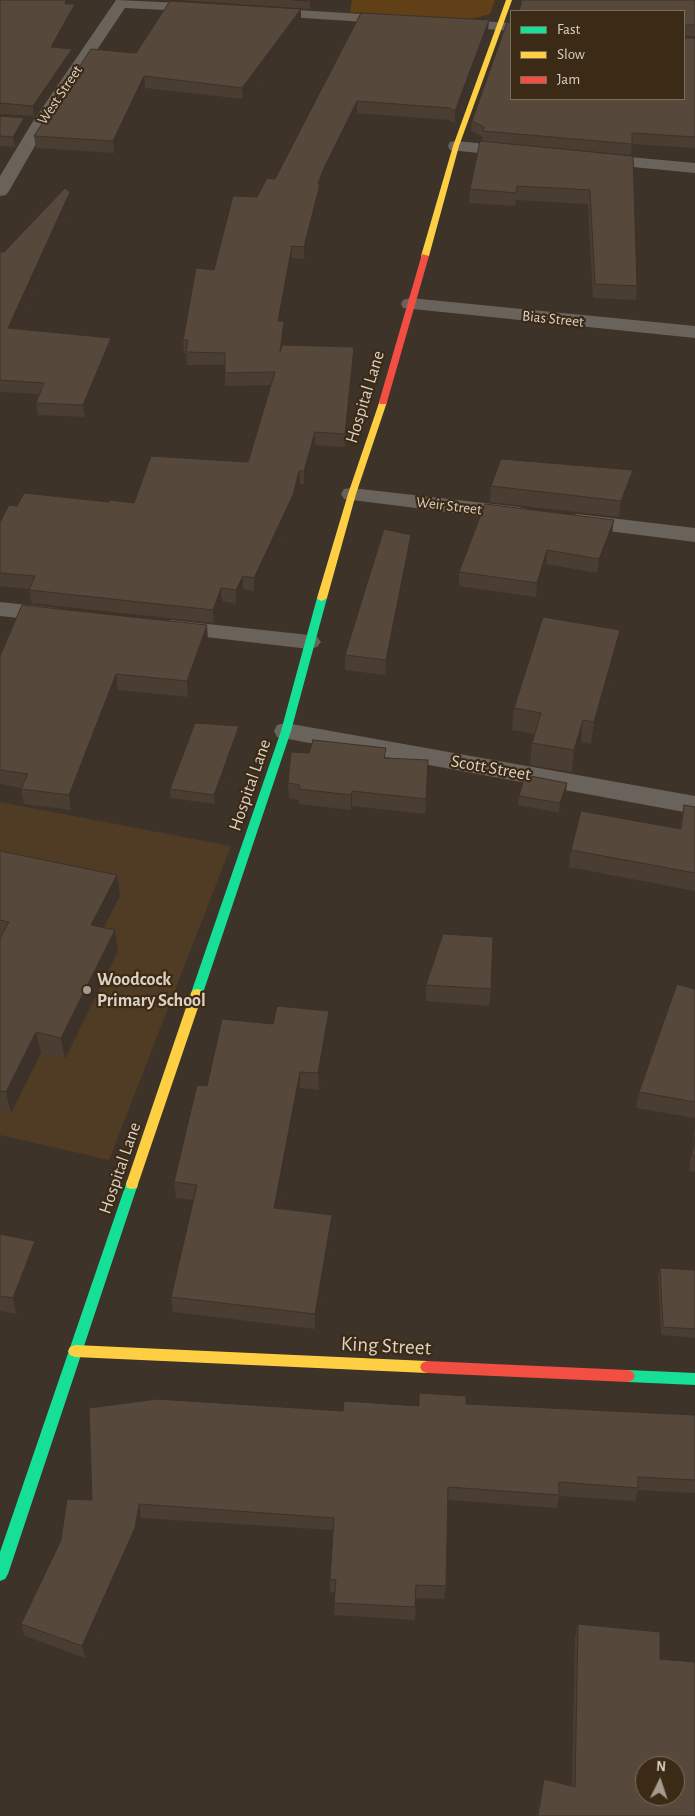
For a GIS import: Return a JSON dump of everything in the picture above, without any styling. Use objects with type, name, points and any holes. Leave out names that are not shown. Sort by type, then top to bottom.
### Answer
[{"type":"street","name":"Hospital Lane","points":[[0,1574],[286,731],[309,642],[352,494],[387,389],[456,146],[505,27],[509,0]]},
{"type":"street","points":[[123,1],[221,9]]},
{"type":"street","name":"West Street","points":[[2,185],[32,122],[123,1]]},
{"type":"street","points":[[251,11],[410,21]]},
{"type":"street","points":[[440,23],[505,27]]},
{"type":"street","points":[[456,146],[536,153]]},
{"type":"street","points":[[586,158],[695,168]]},
{"type":"street","name":"Bias Street","points":[[410,304],[695,332]]},
{"type":"street","name":"Weir Street","points":[[352,494],[695,535]]},
{"type":"street","points":[[0,609],[77,618]]},
{"type":"street","points":[[145,625],[309,642]]},
{"type":"street","name":"Scott Street","points":[[286,731],[695,805]]},
{"type":"street","name":"King Street","points":[[75,1351],[695,1379]]},
{"type":"shaded area","points":[[352,0],[495,0],[490,14],[468,20],[350,12]]},
{"type":"shaded area","name":"Woodcock Primary School","points":[[0,802],[231,846],[109,1160],[0,1135]]},
{"type":"building","points":[[0,0],[66,0],[65,4],[75,4],[51,47],[72,49],[33,106],[0,103]]},
{"type":"building","points":[[522,0],[695,0],[695,25],[685,25],[685,10],[519,10]]},
{"type":"building","points":[[170,1],[301,9],[242,88],[144,76],[113,141],[34,136],[91,49],[136,53]]},
{"type":"building","points":[[361,13],[489,20],[455,111],[449,108],[357,101],[323,170],[318,184],[320,184],[304,247],[292,246],[278,321],[284,321],[280,352],[282,345],[354,347],[345,434],[315,432],[304,471],[299,471],[293,495],[254,578],[243,576],[236,590],[221,588],[213,610],[29,590],[35,576],[0,573],[0,522],[9,505],[17,506],[24,493],[134,503],[151,456],[248,462],[275,372],[225,373],[225,353],[186,352],[188,340],[183,340],[196,268],[214,270],[233,196],[257,197],[267,178],[275,179]]},
{"type":"building","points":[[507,22],[510,23],[510,100],[685,100],[685,38],[695,38],[695,137],[632,133],[632,144],[483,131],[484,127],[472,121]]},
{"type":"building","points":[[0,116],[24,118],[13,137],[0,136]]},
{"type":"building","points":[[480,141],[633,156],[637,286],[595,284],[590,190],[517,186],[516,193],[470,189]]},
{"type":"building","points":[[65,188],[70,192],[8,328],[111,338],[83,405],[36,403],[44,383],[0,380],[0,252],[4,252]]},
{"type":"building","points":[[501,459],[633,470],[621,501],[491,486]]},
{"type":"building","points":[[485,504],[614,520],[599,559],[547,550],[537,583],[459,572]]},
{"type":"building","points":[[384,529],[411,535],[386,660],[345,655]]},
{"type":"building","points":[[22,605],[207,625],[187,681],[116,674],[69,795],[21,789],[28,774],[0,770],[0,656]]},
{"type":"building","points":[[543,617],[620,630],[594,722],[583,720],[574,750],[532,743],[541,713],[514,708]]},
{"type":"building","points":[[195,723],[239,726],[214,795],[170,789]]},
{"type":"building","points":[[313,740],[386,748],[384,758],[428,760],[426,799],[352,791],[351,795],[299,789],[300,785],[288,783],[291,752],[309,753]]},
{"type":"building","points":[[525,775],[567,783],[560,803],[519,796]]},
{"type":"building","points":[[684,805],[695,807],[695,873],[571,850],[581,811],[681,829]]},
{"type":"building","points":[[0,851],[117,875],[91,925],[115,930],[61,1038],[36,1032],[6,1092],[0,1091],[0,938],[9,922],[0,920]]},
{"type":"building","points":[[443,934],[493,937],[491,989],[426,985]]},
{"type":"building","points":[[677,984],[695,989],[695,1102],[639,1092]]},
{"type":"building","points":[[277,1006],[329,1011],[318,1073],[300,1072],[274,1208],[332,1215],[315,1314],[171,1297],[197,1185],[174,1182],[197,1085],[207,1086],[222,1019],[273,1024]]},
{"type":"building","points":[[695,1137],[695,1156],[692,1155]]},
{"type":"building","points":[[0,1234],[35,1241],[13,1298],[0,1296]]},
{"type":"building","points":[[660,1268],[695,1270],[695,1329],[663,1327]]},
{"type":"building","points":[[419,1393],[466,1396],[466,1404],[695,1415],[695,1480],[638,1477],[638,1488],[559,1482],[559,1495],[448,1487],[446,1586],[416,1585],[415,1607],[334,1603],[336,1580],[330,1579],[334,1518],[139,1504],[135,1528],[82,1646],[21,1624],[61,1540],[67,1499],[92,1500],[89,1408],[157,1399],[343,1411],[344,1401],[419,1406]]},
{"type":"building","points":[[578,1624],[660,1632],[660,1659],[695,1662],[695,1816],[538,1816],[544,1779],[575,1787]]},
{"type":"traffic: fast","points":[[197,993],[286,731],[322,598]]},
{"type":"traffic: fast","points":[[0,1574],[132,1184]]},
{"type":"traffic: fast","points":[[628,1376],[695,1379]]},
{"type":"traffic: slow","points":[[425,256],[456,146],[509,0]]},
{"type":"traffic: slow","points":[[322,598],[352,494],[383,402]]},
{"type":"traffic: slow","points":[[132,1184],[197,993]]},
{"type":"traffic: slow","points":[[75,1351],[427,1367]]},
{"type":"traffic: jam","points":[[383,402],[425,256]]},
{"type":"traffic: jam","points":[[427,1367],[628,1376]]},
{"type":"place","name":"Woodcock Primary School","points":[[87,990]]}]
